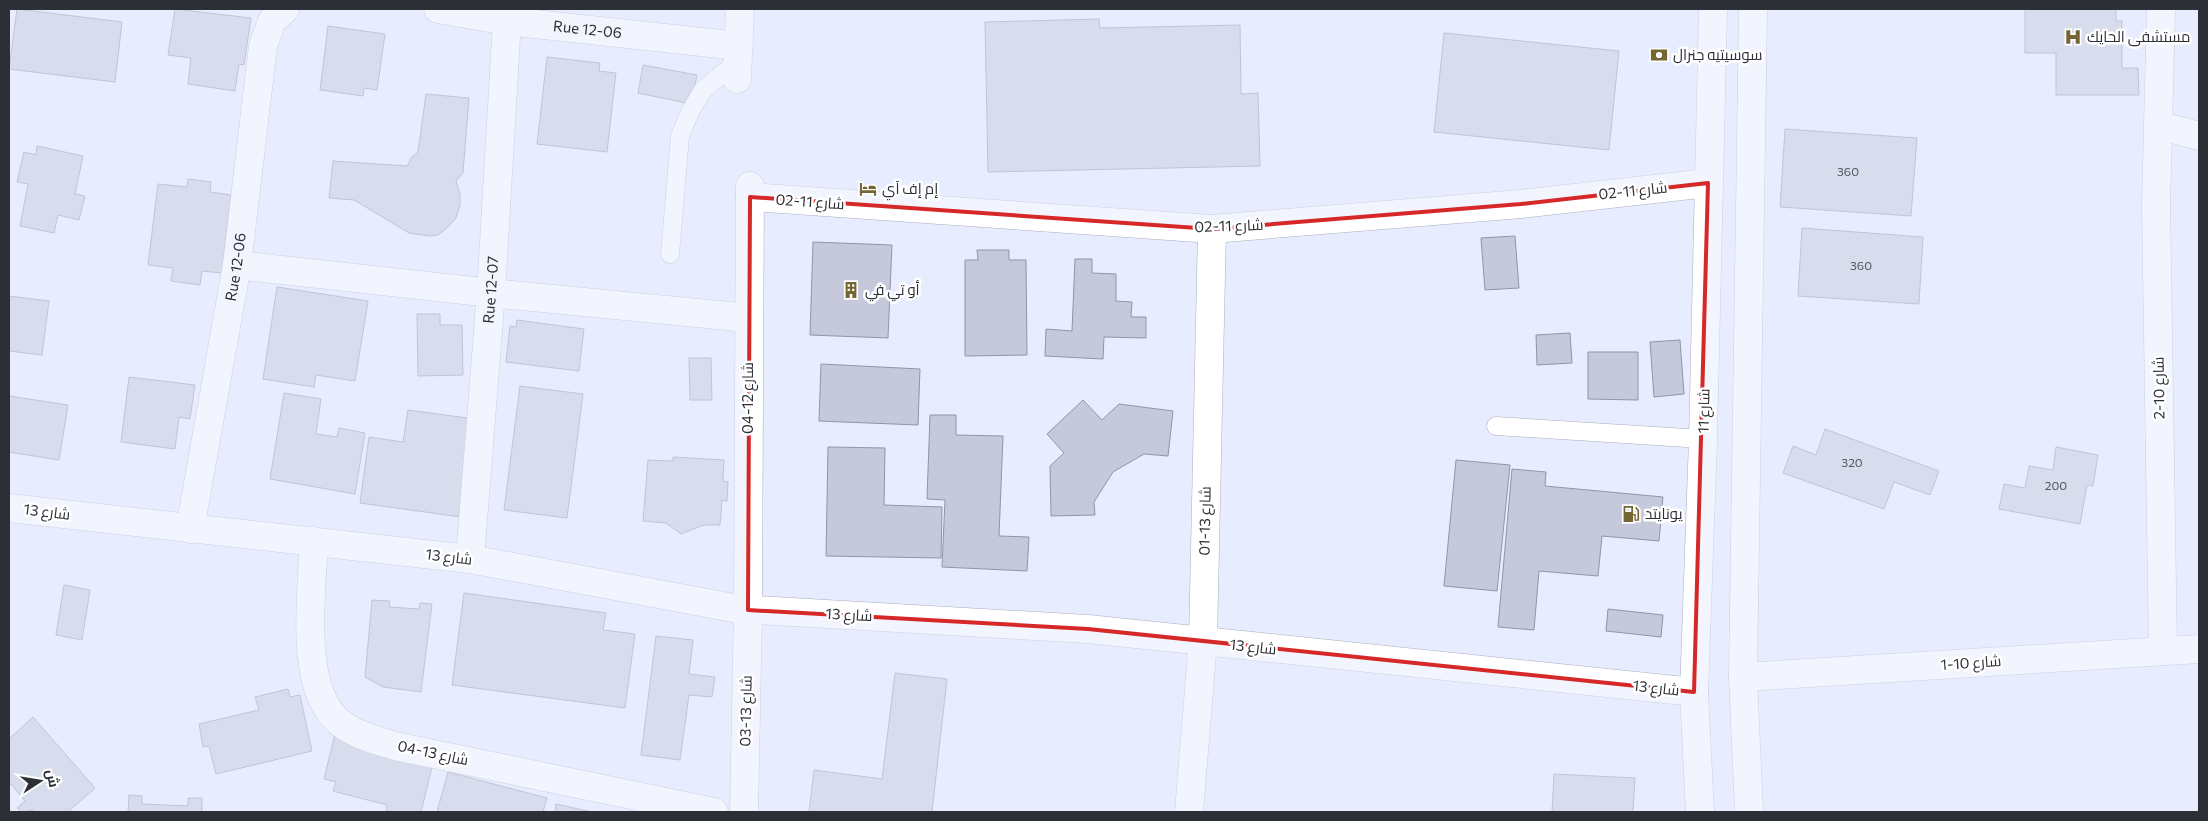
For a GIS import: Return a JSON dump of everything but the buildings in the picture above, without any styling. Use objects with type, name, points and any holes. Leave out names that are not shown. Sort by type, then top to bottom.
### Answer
[{"type":"street","name":"Rue 12-06","points":[[190,529],[237,265],[263,46],[272,22],[285,9]]},
{"type":"street","name":"Rue 12-06","points":[[438,9],[738,62]]},
{"type":"street","points":[[738,62],[740,9]]},
{"type":"street","name":"شارع 11","points":[[1700,812],[1694,692],[1703,439],[1713,9]]},
{"type":"street","points":[[1750,812],[1744,677],[1753,9]]},
{"type":"street","name":"شارع 10-2","points":[[2161,9],[2156,205],[2163,650]]},
{"type":"street","name":"Rue 12-07","points":[[470,559],[491,293],[507,21]]},
{"type":"street","points":[[2158,125],[2199,136]]},
{"type":"street","name":"شارع 11-02","points":[[750,191],[1212,229],[1521,204],[1708,183]]},
{"type":"street","name":"شارع 12-04","points":[[748,610],[750,191]]},
{"type":"street","name":"شارع 13-01","points":[[1189,812],[1203,641],[1212,229]]},
{"type":"street","points":[[237,265],[491,293],[748,318]]},
{"type":"street","name":"شارع 13","points":[[9,508],[470,559],[748,610],[1088,628],[1694,692]]},
{"type":"street","name":"شارع 13-04","points":[[314,542],[310,652],[315,681],[325,702],[338,721],[358,734],[395,746],[714,812]]},
{"type":"street","name":"شارع 13-03","points":[[744,812],[748,610]]},
{"type":"street","name":"شارع 10-1","points":[[1744,677],[2199,649]]},
{"type":"lane","points":[[670,254],[680,136],[690,112],[703,90],[738,62]]},
{"type":"lane","points":[[1496,426],[1703,439]]},
{"type":"highlighted area","points":[[1708,183],[1694,692],[1088,629],[748,610],[750,197],[1212,229],[1521,204]]},
{"type":"place","name":"مستشفى الحايك","points":[[2073,37]]},
{"type":"place","name":"سوسيتيه جنرال","points":[[1659,55]]},
{"type":"place","name":"إم إف آي","points":[[868,189]]},
{"type":"place","name":"أو تي في","points":[[851,290]]},
{"type":"place","name":"يونايتد","points":[[1631,514]]}]
